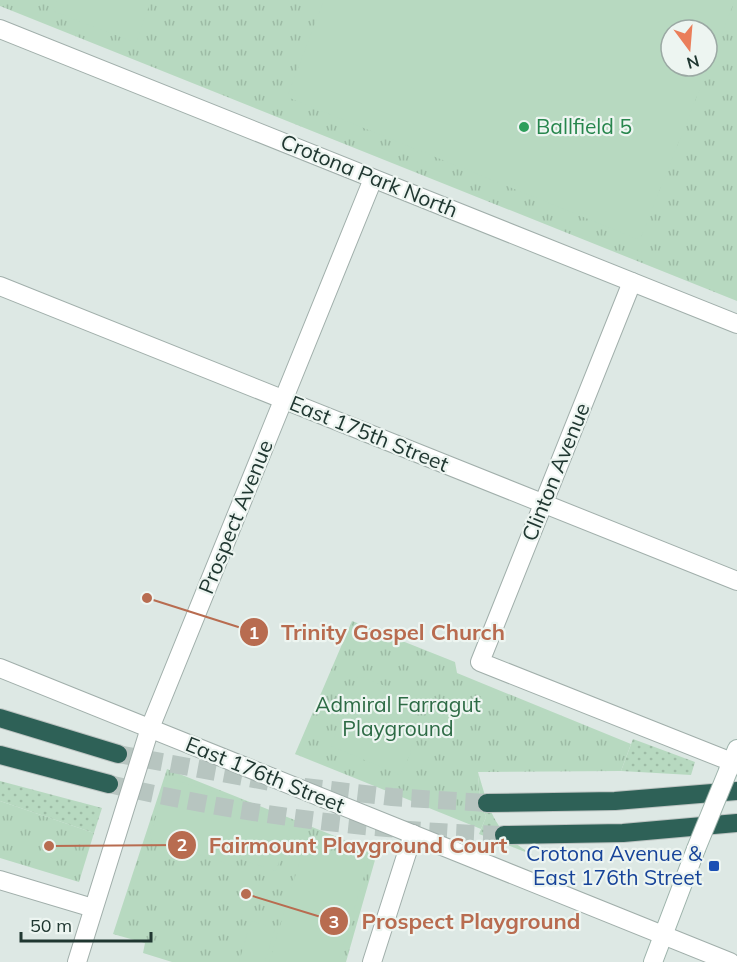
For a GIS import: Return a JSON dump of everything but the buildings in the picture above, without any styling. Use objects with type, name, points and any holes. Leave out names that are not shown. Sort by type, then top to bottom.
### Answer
[{"type":"highway","points":[[0,718],[118,754]]},
{"type":"highway","points":[[0,755],[109,784]]},
{"type":"highway","points":[[487,803],[615,801],[737,791]]},
{"type":"highway","points":[[504,835],[613,833],[737,823]]},
{"type":"street","name":"Crotona Park North","points":[[0,29],[737,324]]},
{"type":"street","name":"Prospect Avenue","points":[[77,962],[150,728],[373,179]]},
{"type":"street","name":"Clinton Avenue","points":[[632,282],[480,662],[732,761]]},
{"type":"street","name":"East 175th Street","points":[[0,286],[737,581]]},
{"type":"street","name":"East 176th Street","points":[[0,668],[730,962]]},
{"type":"street","points":[[654,962],[732,761]]},
{"type":"street","points":[[372,962],[413,834]]},
{"type":"street","points":[[0,880],[93,908]]},
{"type":"green space","name":"Ballfield 5","points":[[0,0],[737,0],[737,301],[0,6]]},
{"type":"green space","points":[[57,0],[151,0],[136,43],[53,11]]},
{"type":"green space","name":"Ballfield 5","points":[[324,0],[735,0],[719,40],[719,18],[659,18],[659,78],[704,78],[640,240],[287,97]]},
{"type":"green space","name":"Admiral Farragut Playground","points":[[352,621],[455,662],[457,673],[631,744],[621,771],[478,772],[480,800],[486,817],[481,829],[295,754]]},
{"type":"green space","points":[[358,676],[393,689],[410,710],[415,729],[410,755],[400,775],[331,746]]},
{"type":"green space","points":[[633,739],[695,762],[691,775],[621,771]]},
{"type":"green space","points":[[167,769],[377,853],[346,962],[172,962],[143,953],[145,943],[113,934]]},
{"type":"green space","points":[[478,772],[486,799],[496,821],[510,839],[533,855],[479,834],[486,817],[480,800]]},
{"type":"green space","points":[[168,778],[254,804],[253,808],[292,821],[276,871],[237,858],[234,866],[149,839]]},
{"type":"green space","points":[[0,781],[102,808],[94,833],[0,801]]},
{"type":"green space","points":[[0,801],[94,833],[79,882],[0,858]]},
{"type":"green space","points":[[305,844],[368,863],[338,962],[269,962]]},
{"type":"green space","points":[[251,921],[275,928],[265,962],[239,962]]},
{"type":"tunnel","points":[[118,754],[276,783]]},
{"type":"tunnel","points":[[109,784],[206,804],[305,819],[404,830],[504,835]]},
{"type":"tunnel","points":[[304,787],[392,797],[487,803]]},
{"type":"place","name":"Ballfield 5","points":[[524,127]]},
{"type":"place","name":"Trinity Gospel Church","points":[[147,598]]},
{"type":"place","name":"Fairmount Playground Court","points":[[49,846]]},
{"type":"place","name":"Crotona Avenue & East 176th Street","points":[[714,866]]},
{"type":"place","name":"Prospect Playground","points":[[246,894]]}]
